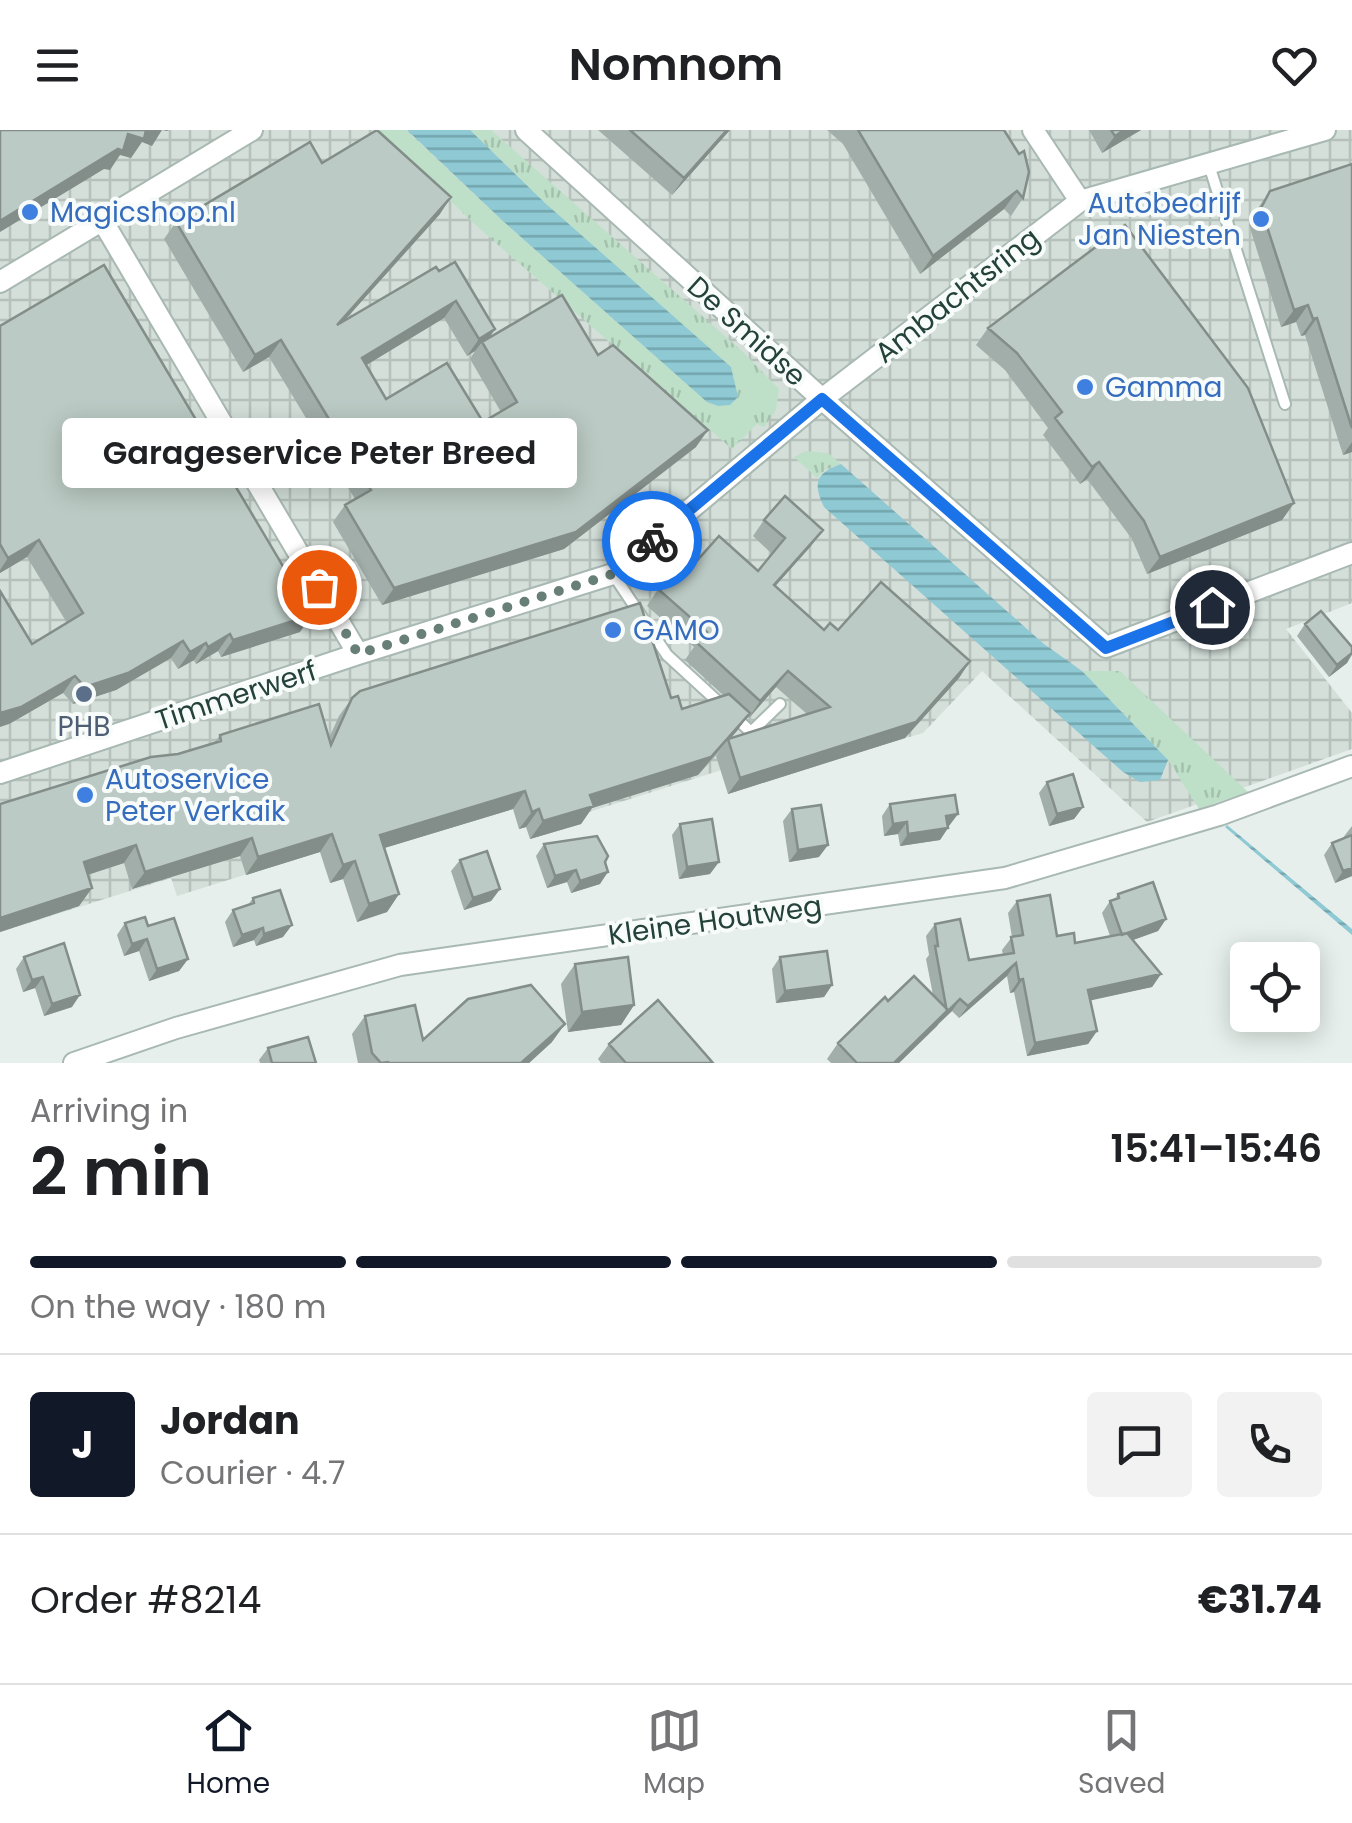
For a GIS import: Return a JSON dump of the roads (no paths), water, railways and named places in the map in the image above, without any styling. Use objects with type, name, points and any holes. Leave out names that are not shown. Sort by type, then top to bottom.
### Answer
[{"type":"street","points":[[0,282],[252,130]]},
{"type":"street","name":"De Smidse","points":[[526,130],[822,399],[1106,648],[1352,553]]},
{"type":"street","points":[[1033,130],[1080,201]]},
{"type":"street","name":"Ambachtsring","points":[[822,399],[1080,201],[1325,130]]},
{"type":"street","points":[[102,220],[358,654]]},
{"type":"street","name":"Timmerwerf","points":[[0,773],[613,574],[822,399]]},
{"type":"street","name":"Kleine Houtweg","points":[[74,1063],[176,1028],[400,965],[1005,878],[1218,816],[1352,766]]},
{"type":"lane","points":[[1209,165],[1285,404]]},
{"type":"lane","points":[[613,574],[667,655],[751,732],[780,704]]},
{"type":"water","points":[[407,130],[470,130],[545,203],[731,367],[738,397],[730,405],[707,402],[504,222]]},
{"type":"water","points":[[841,464],[1044,644],[1082,671],[1168,760],[1160,780],[1140,782],[1123,772],[824,507],[818,492],[819,480],[826,471]]},
{"type":"water","points":[[1225,827],[1352,929],[1352,935]]},
{"type":"place","name":"Magicshop.nl","points":[[30,212]]},
{"type":"place","name":"Autobedrijf Jan Niesten","points":[[1261,219]]},
{"type":"place","name":"Gamma","points":[[1085,387]]},
{"type":"place","name":"Garageservice Peter Breed","points":[[319,587]]},
{"type":"place","name":"GAMO","points":[[613,630]]},
{"type":"place","name":"PHB","points":[[84,694]]},
{"type":"place","name":"Autoservice Peter Verkaik","points":[[85,795]]}]
